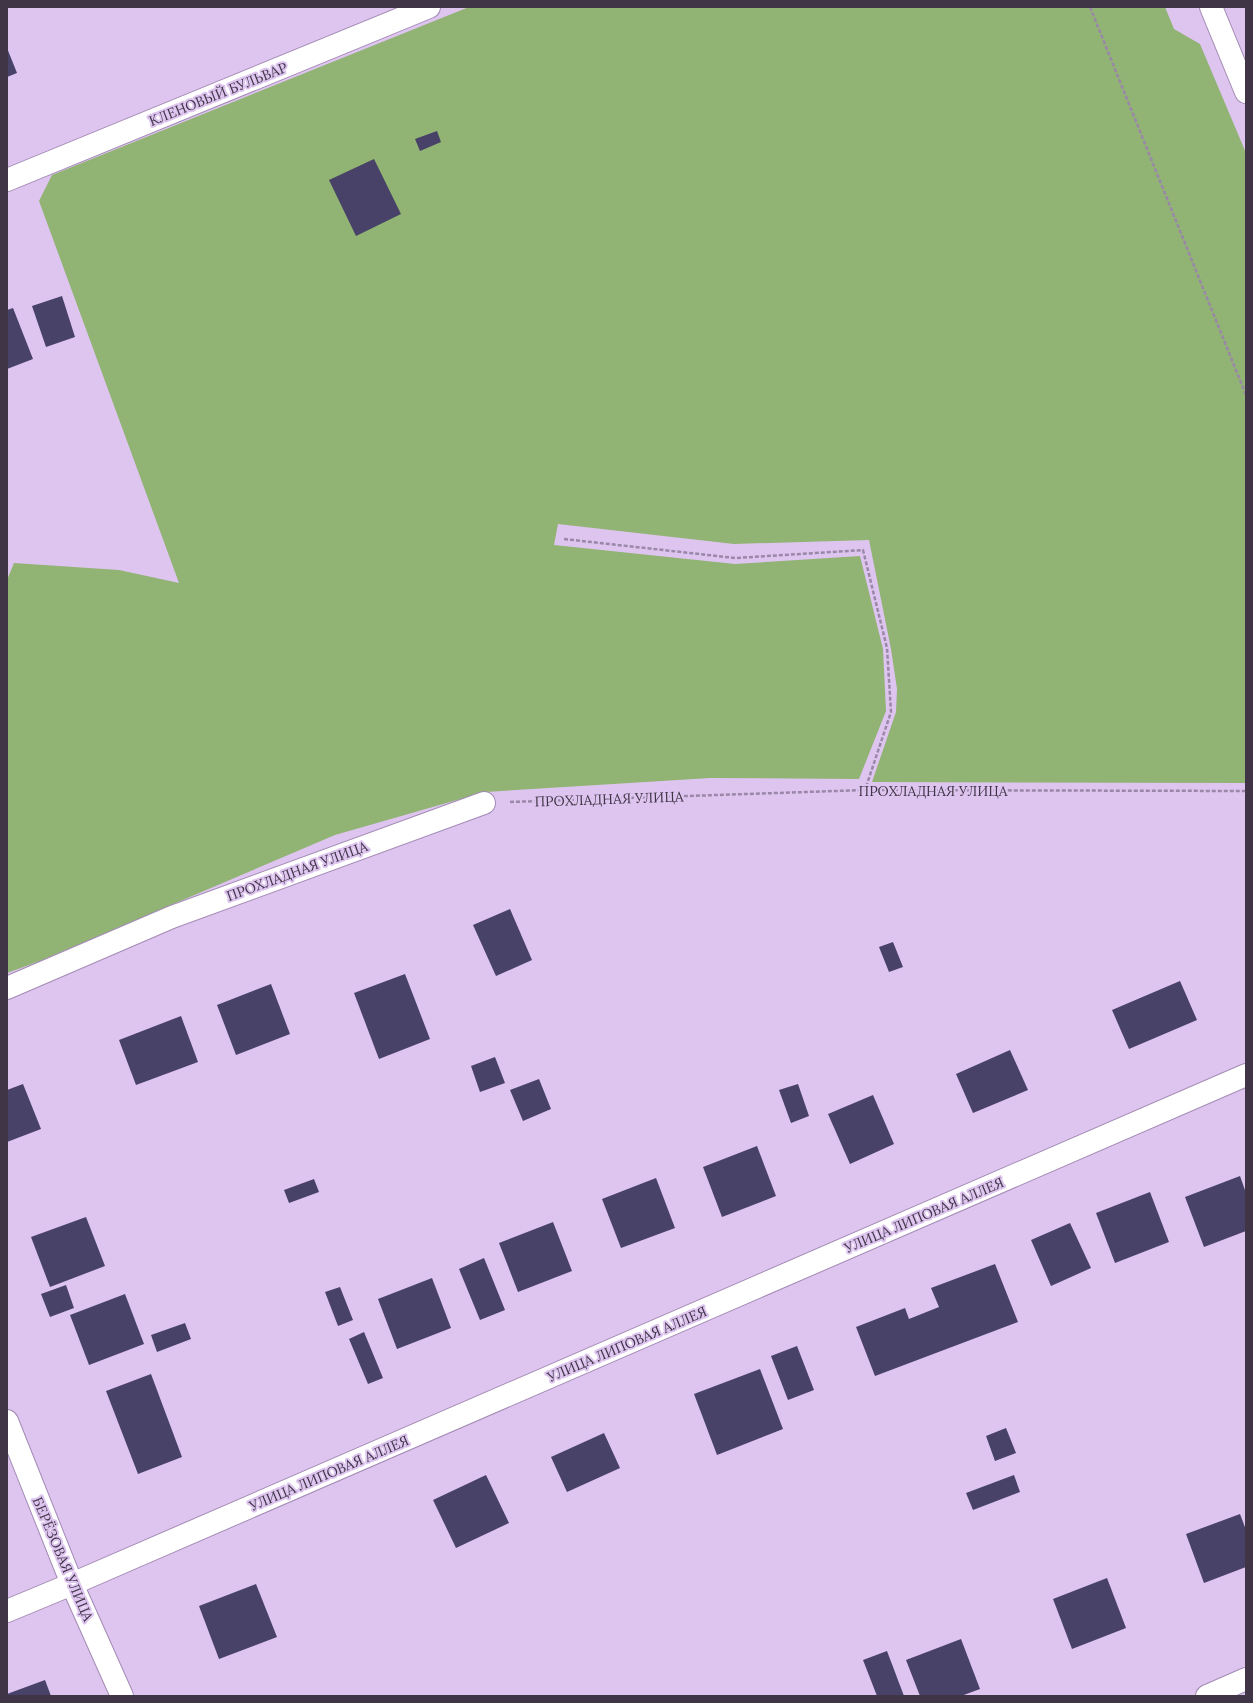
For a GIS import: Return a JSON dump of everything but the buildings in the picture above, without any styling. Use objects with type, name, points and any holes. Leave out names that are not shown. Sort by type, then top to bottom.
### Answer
[{"type":"street","points":[[1211,7],[1246,92]]},
{"type":"street","name":"КЛЕНОВЫЙ БУЛЬВАР","points":[[7,180],[421,9]]},
{"type":"street","name":"ПРОХЛАДНАЯ УЛИЦА","points":[[7,988],[172,917],[484,803]]},
{"type":"street","name":"УЛИЦА ЛИПОВАЯ АЛЛЕЯ","points":[[7,1611],[1246,1075]]},
{"type":"street","name":"БЕРЁЗОВАЯ УЛИЦА","points":[[7,1421],[72,1584],[122,1696]]},
{"type":"street","points":[[1207,1696],[1246,1679]]},
{"type":"path","points":[[1090,7],[1246,395]]},
{"type":"path","points":[[564,539],[735,558],[863,550],[887,648],[891,712],[866,790]]},
{"type":"path","name":"ПРОХЛАДНАЯ УЛИЦА","points":[[484,803],[866,790],[1246,791]]},
{"type":"green space","points":[[469,7],[1165,7],[1174,29],[1200,44],[1246,153],[1246,783],[872,782],[896,712],[897,689],[891,649],[869,540],[734,544],[558,524],[554,545],[735,564],[860,556],[883,649],[886,711],[859,779],[710,778],[485,792],[335,835],[40,961],[7,973],[7,580],[14,563],[119,570],[179,583],[39,201],[52,175]]}]
